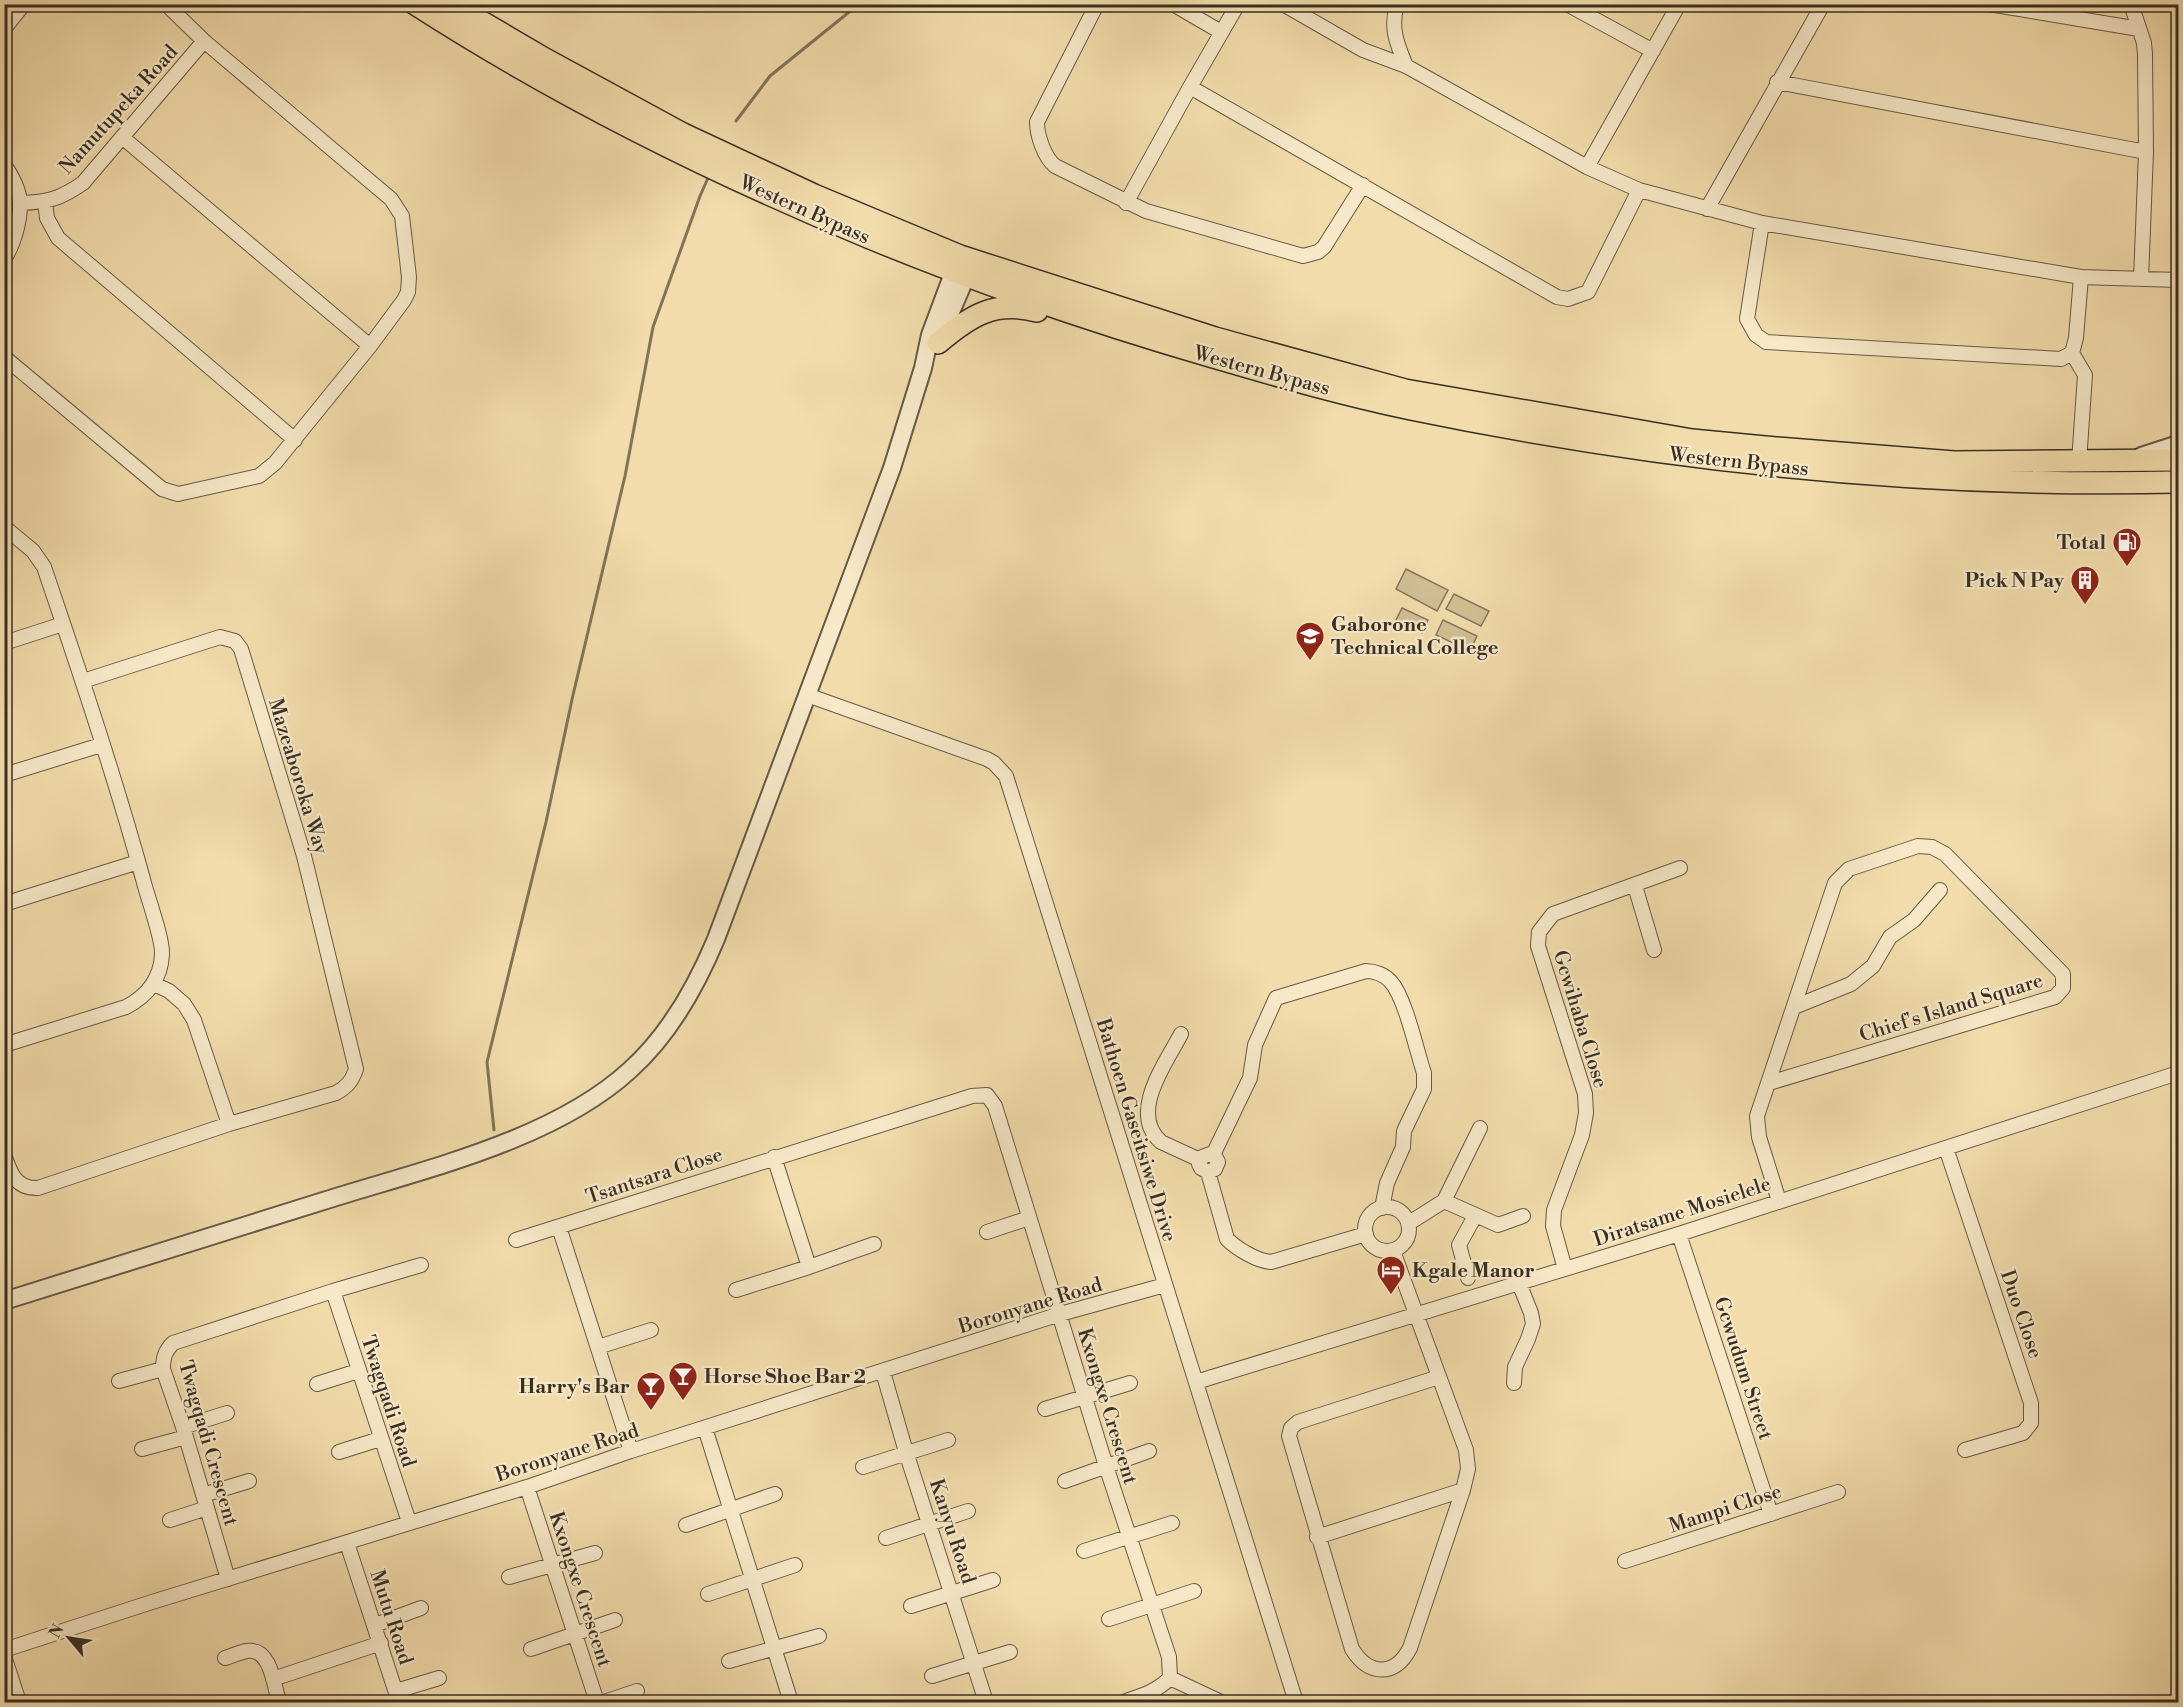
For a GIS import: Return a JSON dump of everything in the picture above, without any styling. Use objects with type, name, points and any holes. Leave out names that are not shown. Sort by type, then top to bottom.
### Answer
[{"type":"highway","name":"Western Bypass","points":[[415,4],[535,76],[674,150],[806,211],[963,266],[1129,332],[1290,379],[1407,408],[1689,457],[1768,466],[1952,480],[2178,482]]},
{"type":"highway","name":"Western Bypass","points":[[451,4],[545,59],[683,134],[963,266],[1405,390],[1692,440],[1765,447],[1954,462],[2178,460]]},
{"type":"highway","points":[[938,343],[976,314],[992,309],[1009,308],[1026,308],[1129,332]]},
{"type":"street","points":[[4,29],[24,4]]},
{"type":"street","points":[[4,357],[162,489],[178,494],[259,476],[275,463],[370,346],[404,300],[408,291],[409,278],[402,216],[398,207],[204,41],[166,4]]},
{"type":"street","points":[[1097,4],[1037,122],[1037,131],[1050,162],[1055,166],[1126,203],[1157,215],[1303,256],[1318,252],[1324,247],[1363,185]]},
{"type":"street","points":[[1173,4],[1221,32]]},
{"type":"street","points":[[1126,203],[1238,4]]},
{"type":"street","points":[[1283,4],[1363,50],[1406,66],[1587,168],[1640,190],[1762,223],[2081,278],[2178,280]]},
{"type":"street","points":[[1396,4],[1393,27],[1395,40],[1406,66]]},
{"type":"street","points":[[1567,4],[1653,51]]},
{"type":"street","points":[[1587,168],[1679,4]]},
{"type":"street","points":[[1707,209],[1823,4]]},
{"type":"street","points":[[1989,4],[2139,28]]},
{"type":"street","points":[[2131,4],[2145,54],[2146,152],[2141,279]]},
{"type":"street","name":"Namutupeka Road","points":[[21,203],[45,202],[65,195],[83,183],[204,41]]},
{"type":"street","points":[[1777,82],[2146,152]]},
{"type":"street","points":[[1190,87],[1557,297],[1568,299],[1588,292],[1640,190]]},
{"type":"street","points":[[122,137],[370,346]]},
{"type":"street","points":[[4,165],[12,177],[21,203],[14,237],[4,259]]},
{"type":"street","points":[[45,202],[47,218],[58,238],[295,440]]},
{"type":"street","points":[[1762,223],[1747,319],[1756,335],[1766,342],[2061,359],[2072,353]]},
{"type":"street","points":[[923,368],[938,343],[963,266]]},
{"type":"street","points":[[4,1301],[519,1137],[576,1109],[612,1085],[650,1051],[694,987],[716,939],[892,468],[923,368],[930,335],[963,266]]},
{"type":"street","points":[[2079,462],[2085,375],[2072,353],[2076,338],[2081,278]]},
{"type":"street","points":[[2126,462],[2178,444]]},
{"type":"street","points":[[2122,483],[2178,491]]},
{"type":"street","points":[[4,527],[33,551],[44,567],[83,681],[138,862],[162,952],[160,969],[154,984],[140,1000],[126,1007],[4,1045]]},
{"type":"street","points":[[4,643],[63,624]]},
{"type":"street","name":"Mazeaboroka Way","points":[[83,681],[220,637],[235,641],[241,649],[304,856],[356,1069],[346,1088],[336,1093],[229,1124]]},
{"type":"street","name":"Bathoen Gaseitsiwe Drive","points":[[807,695],[987,759],[1006,776],[1296,1702]]},
{"type":"street","points":[[4,775],[102,745]]},
{"type":"street","name":"Chief's Island Square","points":[[1769,1083],[2055,997],[2063,988],[2063,974],[1945,854],[1932,847],[1917,846],[1849,869],[1835,882],[1757,1116],[1759,1137],[1779,1201]]},
{"type":"street","points":[[4,904],[138,862]]},
{"type":"street","name":"Gcwihaba Close","points":[[1565,1269],[1553,1226],[1554,1210],[1582,1134],[1586,1113],[1586,1094],[1538,946],[1539,932],[1553,914],[1680,868]]},
{"type":"street","points":[[1635,886],[1654,950]]},
{"type":"street","points":[[1794,1007],[1851,984],[1873,966],[1890,937],[1914,920],[1940,890]]},
{"type":"street","points":[[1366,1234],[1271,1262],[1264,1261],[1227,1239],[1204,1166],[1205,1154],[1213,1155],[1250,1078],[1253,1051],[1276,998],[1366,970],[1388,978],[1399,993],[1425,1081],[1424,1089],[1404,1131],[1403,1147],[1387,1183],[1382,1208]]},
{"type":"street","points":[[4,1154],[12,1175],[23,1186],[38,1188],[229,1124],[194,1020],[184,1004],[169,991],[154,984]]},
{"type":"street","points":[[1181,1034],[1148,1099],[1149,1125],[1155,1137],[1161,1142],[1204,1166]]},
{"type":"street","name":"Diratsame Mosielele","points":[[1196,1382],[1679,1234],[2178,1073]]},
{"type":"street","name":"Tsantsara Close","points":[[516,1240],[972,1096],[987,1095]]},
{"type":"street","name":"Kxongxe Crescent","points":[[987,1095],[994,1106],[1106,1466],[1169,1657],[1170,1678]]},
{"type":"street","points":[[1408,1223],[1444,1201],[1480,1128]]},
{"type":"street","name":"Duo Close","points":[[1946,1148],[2031,1403],[2031,1423],[2024,1433],[1965,1450]]},
{"type":"street","points":[[774,1157],[809,1267]]},
{"type":"street","points":[[1444,1201],[1498,1225],[1523,1216]]},
{"type":"street","points":[[1382,1208],[1399,1210],[1408,1223],[1407,1240],[1393,1251],[1376,1248],[1369,1242],[1366,1234],[1365,1226],[1368,1218],[1374,1211],[1382,1208]]},
{"type":"street","points":[[1468,1278],[1459,1245],[1475,1216]]},
{"type":"street","points":[[987,1232],[1029,1218]]},
{"type":"street","points":[[559,1227],[631,1451]]},
{"type":"street","name":"Gcwudum Street","points":[[1679,1234],[1771,1514]]},
{"type":"street","points":[[736,1290],[874,1244]]},
{"type":"street","points":[[1393,1251],[1466,1450],[1468,1469],[1410,1648],[1404,1660],[1394,1668],[1371,1669],[1358,1659],[1352,1649],[1289,1436],[1291,1428],[1298,1422],[1438,1377]]},
{"type":"street","points":[[333,1291],[421,1265]]},
{"type":"street","points":[[1514,1383],[1515,1367],[1533,1324],[1519,1283]]},
{"type":"street","name":"Boronyane Road","points":[[4,1650],[527,1487],[631,1451],[1060,1314],[1165,1285]]},
{"type":"street","name":"Twagqadi Crescent","points":[[228,1579],[185,1432],[163,1369],[165,1354],[173,1343],[333,1291]]},
{"type":"street","name":"Twagqadi Road","points":[[333,1291],[409,1522]]},
{"type":"street","points":[[598,1347],[651,1330]]},
{"type":"street","points":[[119,1381],[163,1369]]},
{"type":"street","points":[[317,1384],[358,1371]]},
{"type":"street","name":"Kanyu Road","points":[[884,1372],[906,1452],[986,1702]]},
{"type":"street","points":[[1045,1409],[1130,1383]]},
{"type":"street","points":[[142,1449],[227,1413]]},
{"type":"street","points":[[705,1428],[790,1702]]},
{"type":"street","points":[[339,1452],[380,1439]]},
{"type":"street","points":[[863,1467],[948,1440]]},
{"type":"street","points":[[1065,1481],[1149,1451]]},
{"type":"street","points":[[170,1520],[249,1481]]},
{"type":"street","name":"Kxongxe Crescent","points":[[527,1487],[597,1702]]},
{"type":"street","points":[[1317,1537],[1463,1490]]},
{"type":"street","name":"Mampi Close","points":[[1625,1561],[1838,1492]]},
{"type":"street","points":[[686,1525],[775,1494]]},
{"type":"street","points":[[886,1538],[968,1511]]},
{"type":"street","points":[[1084,1551],[1172,1523]]},
{"type":"street","name":"Mutu Road","points":[[347,1543],[398,1697]]},
{"type":"street","points":[[509,1577],[594,1553]]},
{"type":"street","points":[[708,1594],[795,1564]]},
{"type":"street","points":[[911,1606],[993,1580]]},
{"type":"street","points":[[1109,1619],[1194,1591]]},
{"type":"street","points":[[375,1625],[420,1608]]},
{"type":"street","points":[[531,1649],[615,1620]]},
{"type":"street","points":[[729,1661],[819,1636]]},
{"type":"street","points":[[273,1679],[381,1643]]},
{"type":"street","points":[[225,1658],[249,1650],[264,1656],[279,1702]]},
{"type":"street","points":[[932,1676],[1010,1652]]},
{"type":"street","points":[[4,1656],[19,1702]]},
{"type":"street","points":[[398,1697],[439,1678]]},
{"type":"street","points":[[1123,1702],[1153,1698],[1170,1678],[1221,1702]]},
{"type":"street","points":[[603,1702],[637,1691]]},
{"type":"shaded area","points":[[1406,569],[1448,590],[1437,611],[1396,589]]},
{"type":"shaded area","points":[[1454,594],[1489,611],[1481,626],[1446,609]]},
{"type":"shaded area","points":[[1402,608],[1428,620],[1422,633],[1396,620]]},
{"type":"shaded area","points":[[1443,620],[1477,636],[1470,651],[1436,635]]},
{"type":"waterway","points":[[736,121],[770,76],[859,4]]},
{"type":"waterway","points":[[494,1130],[487,1062],[546,822],[573,695],[625,476],[653,327],[708,178]]},
{"type":"place","name":"Total","points":[[2127,568]]},
{"type":"place","name":"Pick N Pay","points":[[2085,606]]},
{"type":"place","name":"Gaborone Technical College","points":[[1310,662]]},
{"type":"place","name":"Kgale Manor","points":[[1391,1296]]},
{"type":"place","name":"Horse Shoe Bar 2","points":[[683,1402]]},
{"type":"place","name":"Harry's Bar","points":[[651,1412]]}]
